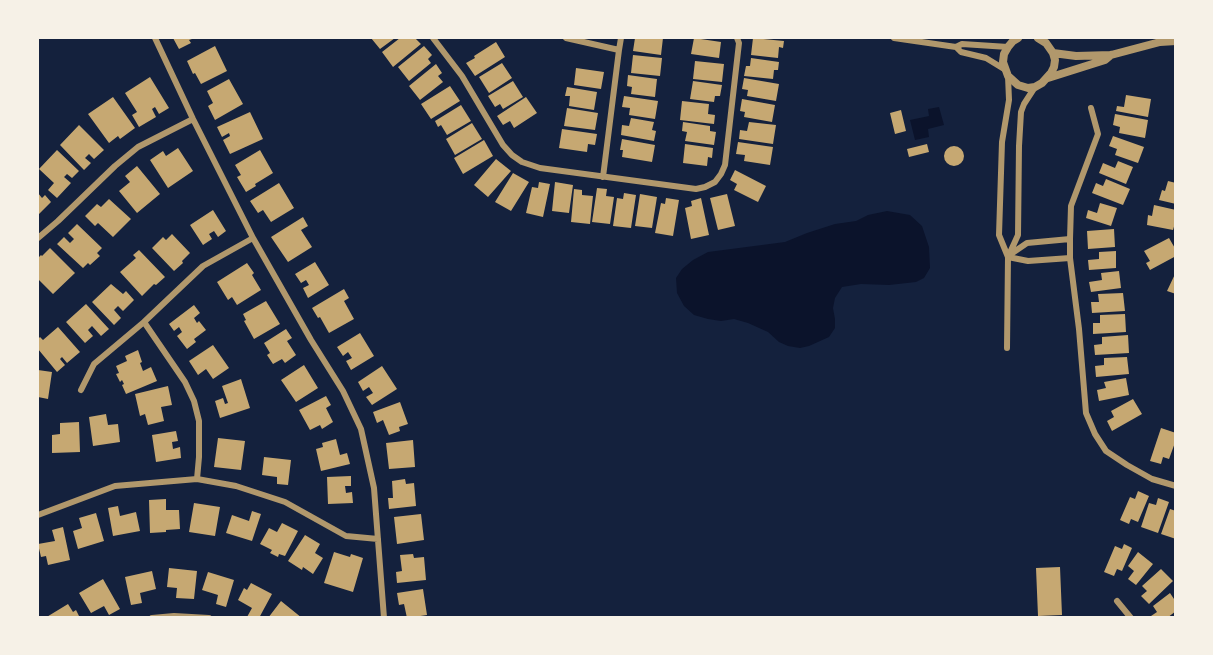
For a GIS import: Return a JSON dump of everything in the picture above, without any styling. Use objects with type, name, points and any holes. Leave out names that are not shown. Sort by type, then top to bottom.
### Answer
[{"type":"street","points":[[155,38],[253,238],[343,391],[361,429],[374,488],[384,618]]},
{"type":"street","points":[[433,38],[462,76],[504,145],[522,162],[540,168],[696,189],[715,182],[724,165],[739,43],[736,38]]},
{"type":"street","points":[[566,38],[619,50]]},
{"type":"street","points":[[603,177],[621,38]]},
{"type":"street","points":[[894,38],[956,47],[962,44],[1008,47]]},
{"type":"street","points":[[1007,348],[1008,256],[999,235],[1002,142],[1009,100],[1003,62],[1008,47],[1013,40],[1018,38]]},
{"type":"street","points":[[1038,38],[1046,40],[1053,53],[1054,67],[1047,78]]},
{"type":"street","points":[[1053,53],[1076,56],[1111,55],[1160,42],[1176,41]]},
{"type":"street","points":[[956,47],[961,52],[996,63],[1018,85],[1035,87]]},
{"type":"street","points":[[1008,256],[1018,235],[1019,146],[1024,104],[1035,87],[1047,78],[1105,60],[1111,55]]},
{"type":"street","points":[[1091,108],[1098,134],[1071,206],[1070,239],[1086,413],[1095,434],[1106,451],[1152,479],[1176,486]]},
{"type":"street","points":[[38,238],[138,147],[193,119]]},
{"type":"street","points":[[81,390],[94,364],[144,322],[203,266],[253,238]]},
{"type":"street","points":[[1008,256],[1027,243],[1070,239]]},
{"type":"street","points":[[1008,256],[1028,261],[1070,258]]},
{"type":"street","points":[[144,322],[185,382],[194,401],[199,421],[197,479]]},
{"type":"street","points":[[38,515],[115,486],[197,479],[236,486],[285,502],[346,536],[378,539]]},
{"type":"street","points":[[1117,601],[1131,618]]},
{"type":"street","points":[[152,618],[174,616],[209,618]]},
{"type":"water","points":[[939,107],[944,125],[928,129],[929,137],[915,140],[910,120],[929,116],[928,109]]},
{"type":"water","points":[[887,211],[910,215],[922,226],[929,247],[930,268],[924,278],[916,282],[842,287],[835,298],[833,308],[835,328],[829,337],[809,346],[800,348],[788,346],[779,342],[768,332],[734,319],[721,321],[694,315],[684,306],[677,293],[676,278],[682,269],[708,252],[785,242],[835,224],[856,221],[868,215]]},
{"type":"building","points":[[173,38],[195,38],[189,40],[191,43],[179,49]]},
{"type":"building","points":[[371,38],[395,38],[380,49]]},
{"type":"building","points":[[400,38],[415,38],[421,44],[393,67],[382,52]]},
{"type":"building","points":[[635,38],[663,38],[661,55],[633,51]]},
{"type":"building","points":[[694,38],[721,42],[719,58],[691,54]]},
{"type":"building","points":[[753,38],[784,41],[783,48],[779,47],[778,58],[751,55]]},
{"type":"building","points":[[496,42],[505,57],[475,76],[466,63]]},
{"type":"building","points":[[215,46],[227,71],[201,84],[187,61]]},
{"type":"building","points":[[424,46],[432,55],[428,59],[431,63],[409,81],[398,67]]},
{"type":"building","points":[[633,55],[662,58],[660,76],[631,73]]},
{"type":"building","points":[[751,58],[779,62],[778,70],[774,70],[773,79],[744,76],[746,66],[750,66]]},
{"type":"building","points":[[695,61],[724,64],[722,82],[693,79]]},
{"type":"building","points":[[502,63],[512,78],[489,93],[479,77]]},
{"type":"building","points":[[436,64],[442,73],[438,76],[443,82],[420,100],[409,86]]},
{"type":"building","points":[[576,68],[604,72],[601,89],[574,85]]},
{"type":"building","points":[[628,75],[657,79],[655,97],[631,94],[632,87],[627,86]]},
{"type":"building","points":[[150,77],[169,108],[159,114],[155,107],[152,109],[156,117],[139,127],[132,115],[137,112],[125,93]]},
{"type":"building","points":[[744,78],[779,84],[776,101],[747,96],[748,90],[742,89]]},
{"type":"building","points":[[229,79],[243,104],[215,120],[208,106],[213,103],[207,91]]},
{"type":"building","points":[[513,81],[523,97],[503,109],[500,104],[495,107],[488,96]]},
{"type":"building","points":[[693,81],[722,85],[720,96],[715,96],[714,102],[690,99]]},
{"type":"building","points":[[450,86],[460,101],[431,119],[421,104]]},
{"type":"building","points":[[567,87],[597,92],[594,110],[569,106],[570,96],[565,96]]},
{"type":"building","points":[[1126,95],[1151,99],[1148,117],[1116,111],[1117,106],[1124,107]]},
{"type":"building","points":[[624,96],[658,101],[655,119],[629,115],[630,108],[622,107]]},
{"type":"building","points":[[113,97],[135,128],[120,139],[118,136],[109,143],[88,114]]},
{"type":"building","points":[[526,97],[537,113],[514,128],[510,121],[503,125],[497,116]]},
{"type":"building","points":[[742,99],[775,105],[772,122],[744,117],[745,112],[740,111]]},
{"type":"building","points":[[682,101],[709,104],[708,114],[715,115],[714,124],[680,120]]},
{"type":"building","points":[[461,105],[471,121],[447,135],[441,125],[438,127],[435,121]]},
{"type":"building","points":[[567,108],[598,113],[595,130],[564,126]]},
{"type":"building","points":[[901,110],[906,131],[895,134],[890,113]]},
{"type":"building","points":[[250,112],[263,139],[230,154],[223,140],[230,136],[229,133],[222,137],[217,127]]},
{"type":"building","points":[[1115,114],[1148,120],[1145,138],[1119,133],[1120,127],[1113,125]]},
{"type":"building","points":[[631,118],[654,122],[652,130],[656,131],[654,141],[621,135],[622,125],[629,126]]},
{"type":"building","points":[[683,122],[710,126],[710,131],[716,132],[714,145],[685,141],[687,132],[682,131]]},
{"type":"building","points":[[749,122],[776,125],[773,144],[739,139],[740,130],[747,131]]},
{"type":"building","points":[[472,123],[482,139],[455,155],[446,139]]},
{"type":"building","points":[[79,125],[104,150],[94,159],[89,154],[85,158],[91,163],[84,170],[60,145]]},
{"type":"building","points":[[562,129],[597,134],[595,145],[588,144],[587,152],[559,148]]},
{"type":"building","points":[[1113,136],[1144,147],[1138,163],[1115,155],[1117,149],[1109,146]]},
{"type":"building","points":[[622,139],[655,145],[652,162],[622,157],[623,150],[620,150]]},
{"type":"building","points":[[484,140],[493,156],[463,174],[454,158]]},
{"type":"building","points":[[738,142],[773,147],[770,165],[744,161],[745,155],[736,154]]},
{"type":"building","points":[[685,144],[713,148],[712,158],[708,157],[707,166],[683,163]]},
{"type":"building","points":[[927,144],[929,152],[909,157],[907,149]]},
{"type":"building","points":[[950,146],[958,146],[964,152],[964,160],[958,166],[950,166],[944,160],[944,152]]},
{"type":"building","points":[[178,148],[193,171],[168,188],[150,160],[163,151],[166,156]]},
{"type":"building","points":[[57,150],[79,171],[72,178],[67,174],[64,177],[71,183],[57,198],[48,190],[54,183],[39,169]]},
{"type":"building","points":[[260,150],[273,173],[246,192],[237,177],[241,175],[235,165]]},
{"type":"building","points":[[496,159],[511,171],[488,197],[474,185]]},
{"type":"building","points":[[1118,161],[1133,167],[1126,184],[1099,173],[1103,163],[1115,168]]},
{"type":"building","points":[[137,166],[160,194],[137,213],[119,191],[130,182],[125,176]]},
{"type":"building","points":[[735,170],[766,186],[758,202],[734,190],[737,184],[730,180]]},
{"type":"building","points":[[513,173],[529,182],[511,211],[495,202]]},
{"type":"building","points":[[1106,179],[1130,189],[1123,205],[1092,193],[1096,183],[1103,186]]},
{"type":"building","points":[[1168,181],[1176,183],[1176,204],[1159,200]]},
{"type":"building","points":[[539,182],[550,184],[543,217],[526,213],[532,187],[538,188]]},
{"type":"building","points":[[555,182],[573,185],[569,213],[552,211]]},
{"type":"building","points":[[279,183],[294,208],[271,222],[263,210],[258,213],[250,201]]},
{"type":"building","points":[[597,188],[607,189],[606,196],[614,197],[610,224],[592,222]]},
{"type":"building","points":[[574,189],[582,190],[582,195],[593,196],[590,224],[571,222]]},
{"type":"building","points":[[38,193],[42,198],[45,195],[51,202],[38,215]]},
{"type":"building","points":[[624,193],[636,195],[631,228],[613,226],[617,198],[623,199]]},
{"type":"building","points":[[640,194],[657,197],[652,228],[635,226]]},
{"type":"building","points":[[727,194],[735,226],[718,230],[710,198]]},
{"type":"building","points":[[666,198],[679,200],[673,236],[655,233],[661,203],[665,204]]},
{"type":"building","points":[[701,198],[709,235],[691,239],[685,208],[692,206],[691,201]]},
{"type":"building","points":[[109,199],[131,219],[113,237],[98,223],[95,226],[85,216],[97,204],[101,207]]},
{"type":"building","points":[[1100,203],[1117,208],[1111,226],[1086,218],[1088,210],[1097,213]]},
{"type":"building","points":[[1154,205],[1176,210],[1173,230],[1147,225],[1148,215],[1152,216]]},
{"type":"building","points":[[213,210],[226,231],[218,237],[214,231],[209,234],[212,239],[203,245],[190,225]]},
{"type":"building","points":[[303,217],[308,226],[301,230],[312,247],[288,262],[271,237]]},
{"type":"building","points":[[77,224],[102,248],[97,253],[100,256],[83,268],[57,244],[64,237],[70,243],[74,239],[68,233]]},
{"type":"building","points":[[1114,229],[1115,247],[1088,249],[1087,231]]},
{"type":"building","points":[[172,234],[190,253],[174,271],[152,248],[163,237],[166,240]]},
{"type":"building","points":[[1169,238],[1176,250],[1176,256],[1150,270],[1146,263],[1150,261],[1144,251]]},
{"type":"building","points":[[50,248],[75,273],[53,294],[38,279],[38,258]]},
{"type":"building","points":[[139,250],[165,277],[142,296],[120,272],[136,258],[133,255]]},
{"type":"building","points":[[1116,251],[1116,268],[1089,270],[1088,260],[1099,259],[1099,252]]},
{"type":"building","points":[[315,262],[329,285],[308,298],[303,288],[309,285],[306,280],[301,283],[295,274]]},
{"type":"building","points":[[247,263],[261,290],[237,305],[232,297],[228,300],[217,282]]},
{"type":"building","points":[[1119,271],[1121,288],[1091,292],[1089,282],[1102,280],[1101,273]]},
{"type":"building","points":[[1176,272],[1176,294],[1167,291]]},
{"type":"building","points":[[111,284],[123,294],[126,291],[134,300],[123,311],[118,306],[114,310],[121,318],[114,325],[92,302]]},
{"type":"building","points":[[344,289],[349,298],[344,301],[354,319],[329,333],[312,308]]},
{"type":"building","points":[[1123,293],[1125,311],[1092,313],[1091,302],[1099,302],[1098,294]]},
{"type":"building","points":[[266,301],[280,324],[254,339],[244,321],[246,320],[243,314]]},
{"type":"building","points":[[86,304],[109,329],[101,336],[92,326],[88,330],[93,336],[85,343],[66,322]]},
{"type":"building","points":[[194,305],[200,313],[194,318],[206,330],[194,339],[196,342],[187,349],[177,336],[182,332],[179,327],[174,331],[169,324]]},
{"type":"building","points":[[1125,314],[1126,332],[1093,334],[1093,323],[1100,323],[1100,315]]},
{"type":"building","points":[[58,327],[80,352],[67,363],[62,357],[60,359],[65,365],[57,372],[38,349],[38,339],[40,337],[43,340]]},
{"type":"building","points":[[286,329],[292,338],[287,341],[296,355],[285,363],[282,359],[273,364],[267,355],[270,353],[264,343]]},
{"type":"building","points":[[360,333],[374,356],[351,370],[346,361],[352,358],[348,352],[343,356],[337,347]]},
{"type":"building","points":[[1128,335],[1129,353],[1095,355],[1094,345],[1102,344],[1102,337]]},
{"type":"building","points":[[213,345],[229,368],[213,379],[206,369],[198,375],[189,361]]},
{"type":"building","points":[[138,350],[143,371],[151,367],[157,381],[126,394],[122,380],[120,382],[116,374],[119,373],[116,366],[127,361],[125,356]]},
{"type":"building","points":[[1127,357],[1129,374],[1096,377],[1095,366],[1104,365],[1104,358]]},
{"type":"building","points":[[304,365],[318,388],[296,402],[281,380]]},
{"type":"building","points":[[382,366],[397,389],[372,405],[366,397],[373,393],[369,387],[363,391],[358,382]]},
{"type":"building","points":[[38,370],[52,372],[48,399],[38,397]]},
{"type":"building","points":[[1126,378],[1129,395],[1099,401],[1097,390],[1106,388],[1104,382]]},
{"type":"building","points":[[241,379],[250,408],[220,418],[215,401],[223,398],[225,404],[228,403],[222,386]]},
{"type":"building","points":[[168,386],[172,405],[161,407],[164,421],[148,425],[145,414],[140,416],[135,394]]},
{"type":"building","points":[[326,396],[331,405],[326,408],[333,422],[322,429],[320,425],[310,430],[299,410]]},
{"type":"building","points":[[1133,399],[1142,414],[1112,431],[1107,421],[1114,417],[1111,411]]},
{"type":"building","points":[[400,402],[408,424],[399,427],[400,431],[389,435],[383,420],[377,423],[373,412]]},
{"type":"building","points":[[106,414],[108,425],[118,424],[120,442],[93,446],[89,417]]},
{"type":"building","points":[[79,422],[80,452],[52,453],[52,435],[60,434],[60,423]]},
{"type":"building","points":[[1161,428],[1176,433],[1176,440],[1169,459],[1163,457],[1161,464],[1150,461]]},
{"type":"building","points":[[176,431],[178,441],[172,442],[173,449],[180,447],[181,458],[156,462],[152,435]]},
{"type":"building","points":[[218,438],[245,441],[241,470],[214,467]]},
{"type":"building","points":[[336,439],[340,455],[347,453],[350,464],[321,471],[316,449],[323,447],[322,443]]},
{"type":"building","points":[[413,440],[415,467],[389,469],[386,443]]},
{"type":"building","points":[[264,457],[291,460],[288,485],[277,484],[277,477],[262,475]]},
{"type":"building","points":[[351,476],[351,486],[345,486],[346,493],[352,492],[353,503],[328,504],[327,477]]},
{"type":"building","points":[[405,479],[406,484],[414,483],[416,506],[389,509],[388,498],[393,498],[392,481]]},
{"type":"building","points":[[1138,491],[1149,496],[1138,522],[1131,519],[1129,524],[1120,520],[1130,497],[1135,499]]},
{"type":"building","points":[[1158,498],[1169,502],[1158,533],[1141,527],[1149,503],[1156,505]]},
{"type":"building","points":[[166,499],[166,510],[179,510],[180,529],[150,533],[149,500]]},
{"type":"building","points":[[194,503],[220,507],[215,536],[189,532]]},
{"type":"building","points":[[118,506],[120,516],[136,512],[140,531],[113,536],[108,508]]},
{"type":"building","points":[[1170,509],[1176,511],[1176,539],[1161,534]]},
{"type":"building","points":[[252,511],[261,514],[252,541],[226,533],[232,515],[249,521]]},
{"type":"building","points":[[96,513],[104,541],[78,549],[73,531],[82,528],[79,518]]},
{"type":"building","points":[[421,514],[424,540],[397,544],[394,517]]},
{"type":"building","points":[[282,523],[298,531],[285,556],[279,554],[278,557],[270,553],[272,550],[260,544],[269,528],[277,532]]},
{"type":"building","points":[[63,527],[70,560],[48,565],[46,556],[41,557],[38,544],[55,541],[52,530]]},
{"type":"building","points":[[305,535],[320,544],[315,553],[323,558],[313,574],[288,561]]},
{"type":"building","points":[[1124,544],[1132,548],[1122,571],[1117,569],[1114,576],[1104,572],[1115,546],[1122,549]]},
{"type":"building","points":[[334,552],[363,558],[353,592],[324,583]]},
{"type":"building","points":[[1138,552],[1153,564],[1136,585],[1128,579],[1134,571],[1128,566]]},
{"type":"building","points":[[413,554],[414,558],[424,557],[426,580],[397,583],[396,572],[402,571],[400,555]]},
{"type":"building","points":[[1060,567],[1062,615],[1038,616],[1036,568]]},
{"type":"building","points":[[169,568],[197,571],[194,599],[176,598],[177,588],[167,587]]},
{"type":"building","points":[[1161,569],[1173,581],[1149,604],[1141,596],[1147,591],[1142,586]]},
{"type":"building","points":[[152,571],[156,589],[140,593],[142,603],[131,605],[125,577]]},
{"type":"building","points":[[208,572],[234,580],[226,607],[216,604],[218,595],[202,590]]},
{"type":"building","points":[[103,579],[120,609],[109,615],[104,606],[91,613],[79,593]]},
{"type":"building","points":[[251,583],[272,594],[259,618],[247,617],[252,608],[238,600],[244,588],[247,590]]},
{"type":"building","points":[[423,589],[427,615],[407,618],[404,604],[399,605],[397,593]]},
{"type":"building","points":[[1170,593],[1176,602],[1176,611],[1167,618],[1152,618],[1151,616],[1157,612],[1153,606]]},
{"type":"building","points":[[281,601],[302,618],[268,618]]},
{"type":"building","points":[[68,604],[73,612],[76,610],[80,618],[45,618]]}]
